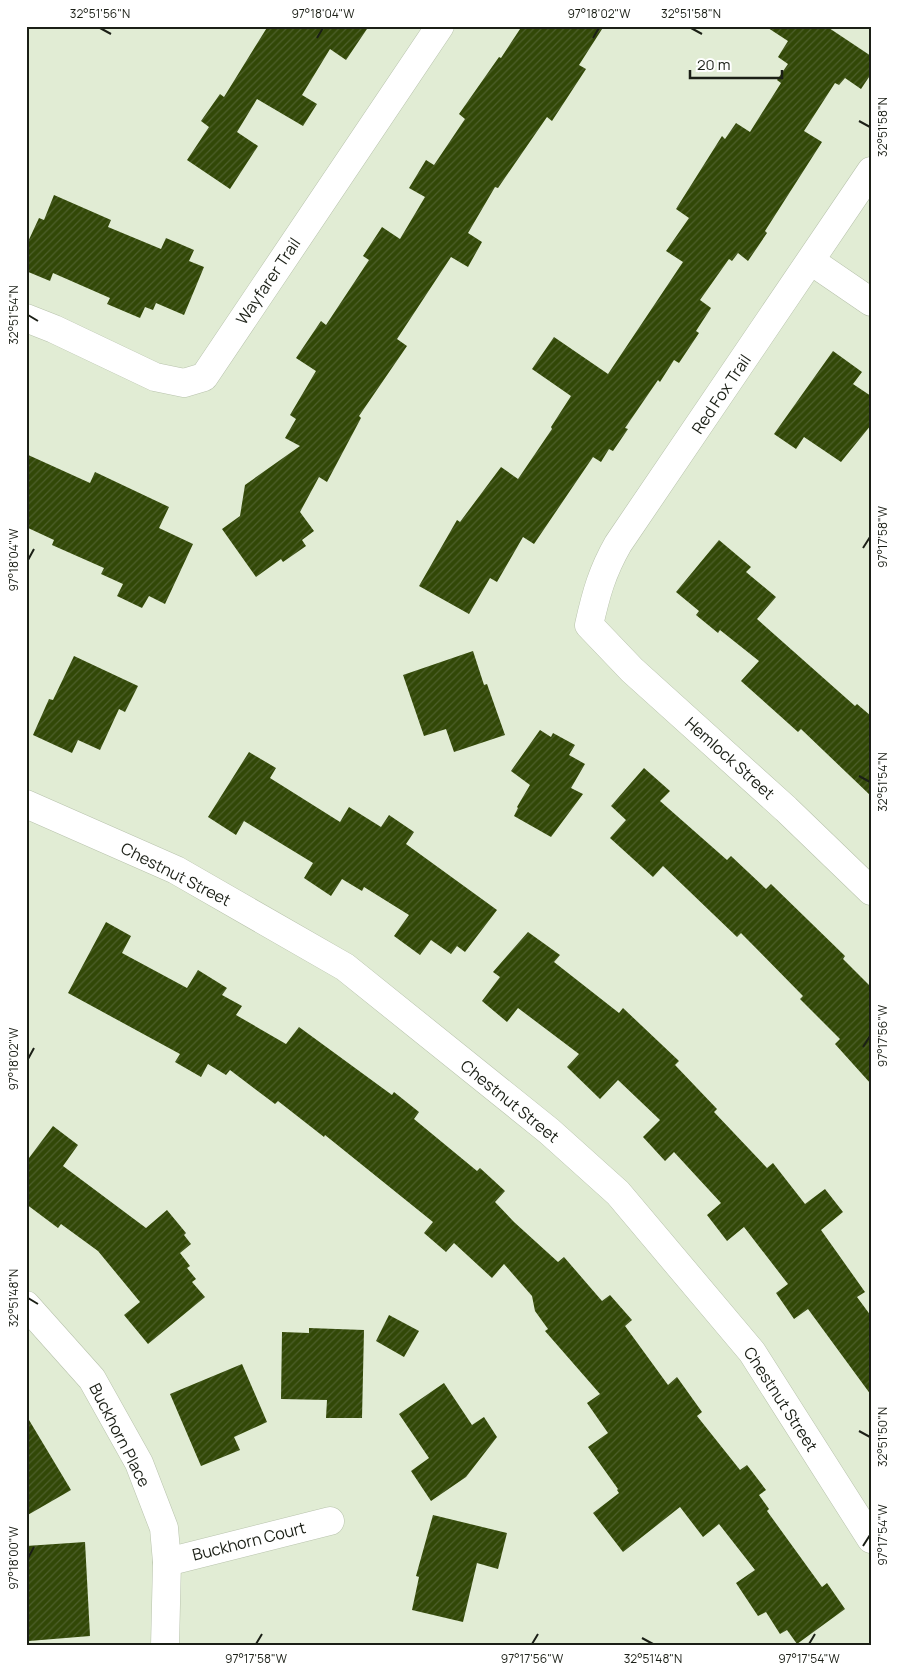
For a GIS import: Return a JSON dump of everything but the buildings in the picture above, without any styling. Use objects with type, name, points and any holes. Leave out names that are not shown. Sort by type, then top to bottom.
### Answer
[{"type":"street","name":"Wayfarer Trail","points":[[26,318],[54,329],[155,377],[184,383],[204,377],[440,26]]},
{"type":"street","name":"Red Fox Trail","points":[[589,625],[598,586],[618,544],[871,171]]},
{"type":"street","points":[[811,261],[871,302]]},
{"type":"street","name":"Hemlock Street","points":[[589,625],[632,670],[786,809],[871,891]]},
{"type":"street","name":"Chestnut Street","points":[[26,804],[176,870],[345,967],[549,1131],[618,1193],[752,1352],[871,1539]]},
{"type":"street","name":"Buckhorn Place","points":[[26,1305],[92,1379],[134,1455],[164,1528],[167,1562],[165,1646]]},
{"type":"street","name":"Buckhorn Court","points":[[167,1562],[330,1521]]}]
